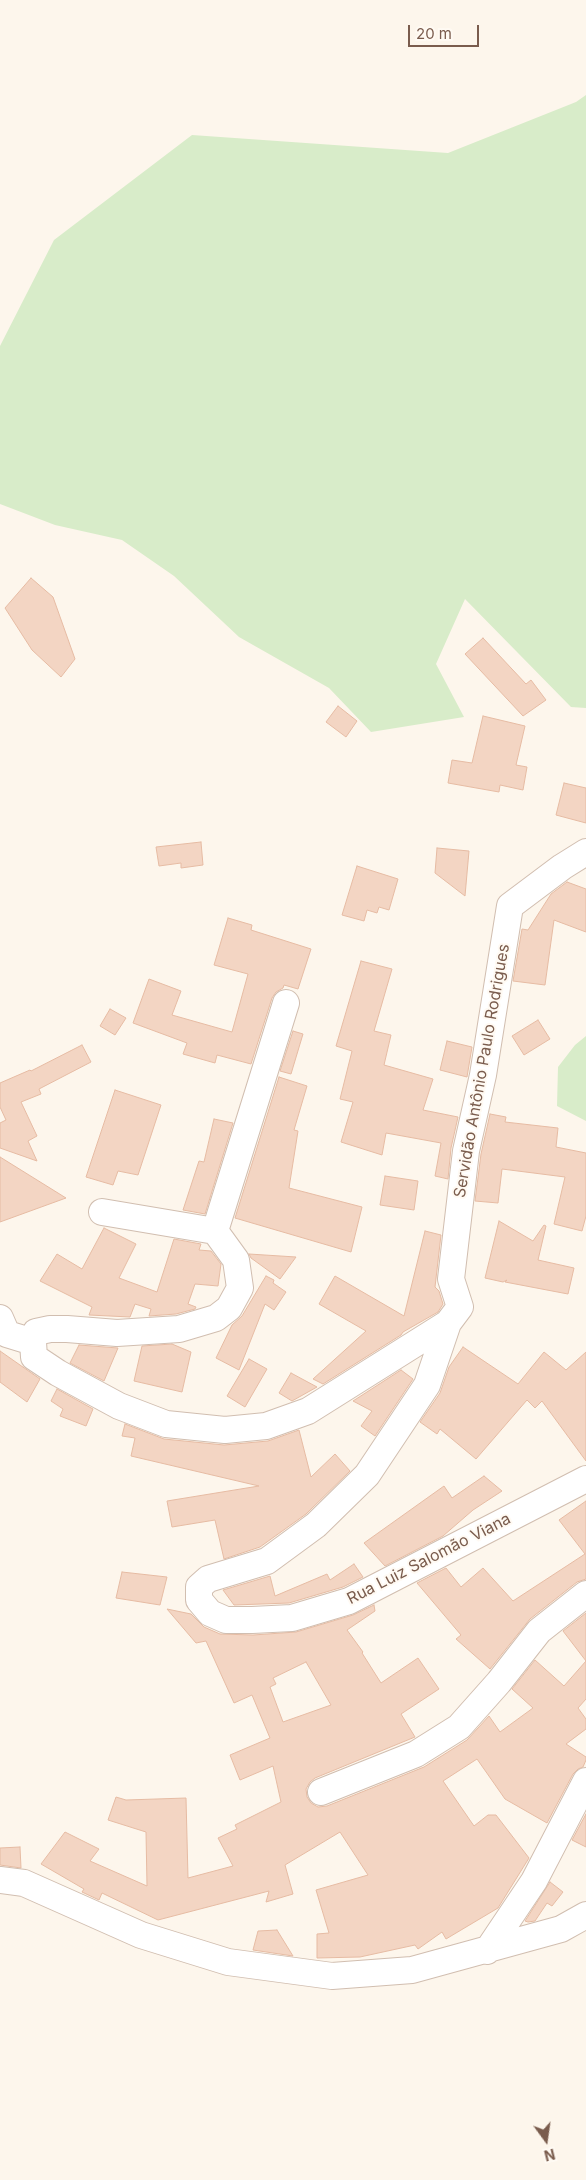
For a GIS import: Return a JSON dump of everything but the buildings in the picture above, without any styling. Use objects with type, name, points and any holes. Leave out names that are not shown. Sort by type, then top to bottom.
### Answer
[{"type":"street","name":"Servidão Antônio Paulo Rodrigues","points":[[448,1323],[460,1307],[451,1279],[465,1160],[483,1075],[510,906],[562,867],[586,852]]},
{"type":"street","points":[[215,1231],[286,1003]]},
{"type":"street","points":[[102,1212],[215,1231],[236,1260],[240,1288],[229,1308],[216,1318],[179,1328],[117,1333],[50,1329],[36,1332],[32,1342],[34,1356],[58,1373],[119,1406],[166,1424],[225,1430],[266,1426],[308,1411],[448,1323]]},
{"type":"street","points":[[0,1318],[7,1334],[32,1342]]},
{"type":"street","name":"Rua Luiz Salomão Viana","points":[[448,1323],[427,1386],[367,1475],[316,1525],[268,1561],[208,1579],[199,1587],[199,1600],[210,1613],[226,1620],[292,1618],[349,1601],[586,1479]]},
{"type":"street","points":[[320,1792],[416,1754],[459,1727],[499,1682],[540,1631],[586,1594]]},
{"type":"street","points":[[486,1951],[534,1881],[586,1781]]},
{"type":"street","points":[[0,1880],[24,1883],[140,1935],[237,1963],[332,1976],[412,1970],[561,1929],[586,1915]]},
{"type":"green space","points":[[586,95],[586,708],[571,707],[465,599],[436,664],[464,717],[371,732],[329,688],[239,637],[174,576],[122,540],[55,525],[0,504],[0,346],[54,240],[192,135],[448,153],[576,102]]},
{"type":"green space","points":[[586,1036],[586,1121],[557,1106],[558,1067],[575,1045]]}]
